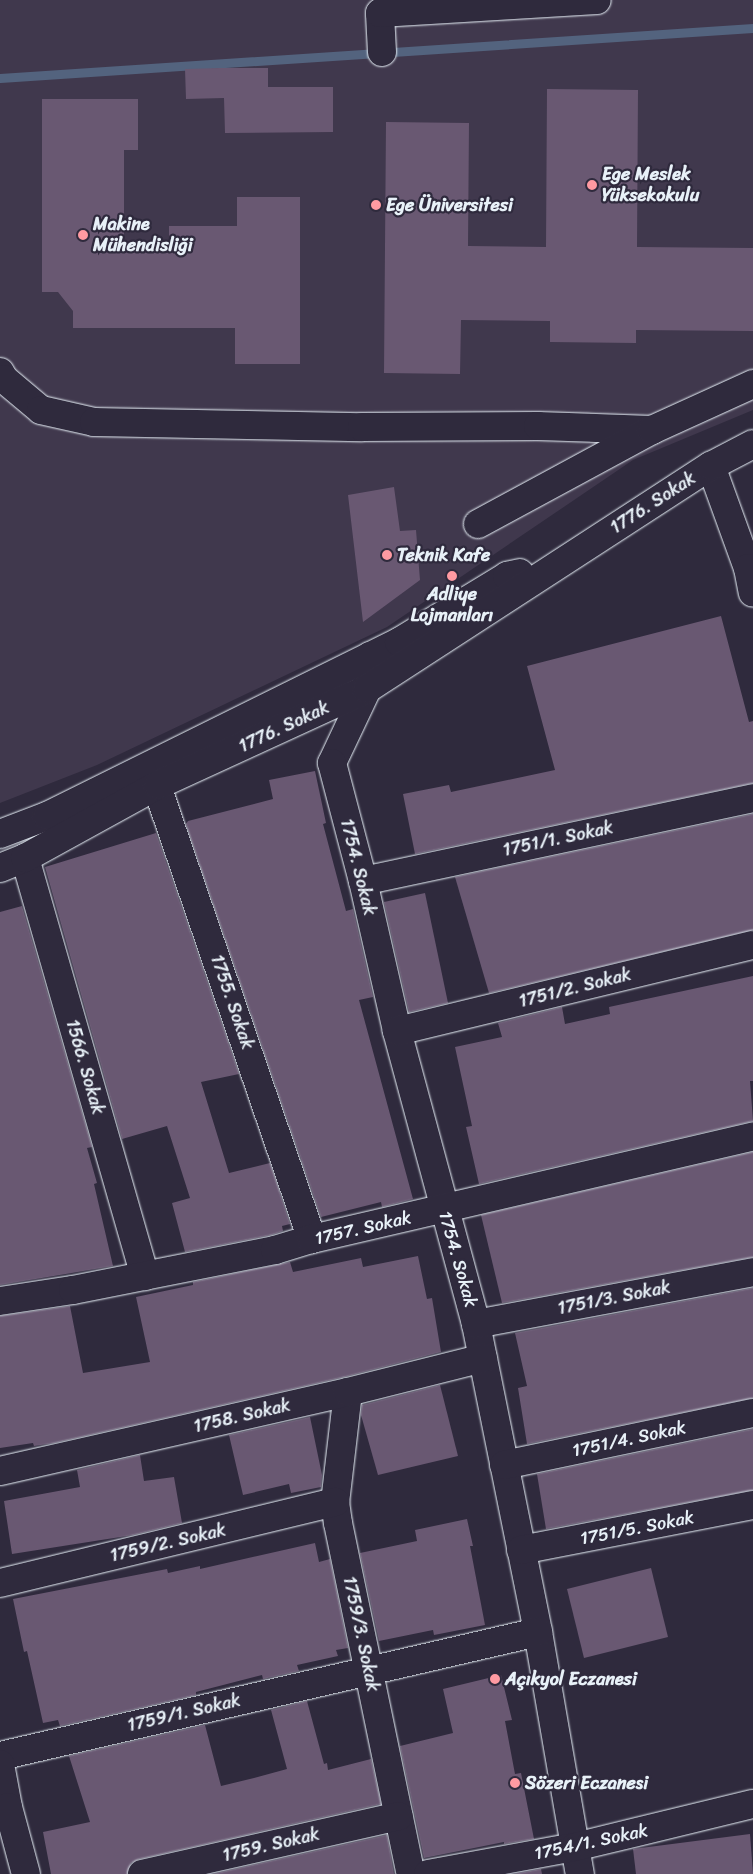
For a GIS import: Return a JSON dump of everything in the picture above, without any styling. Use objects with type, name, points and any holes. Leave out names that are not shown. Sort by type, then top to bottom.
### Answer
[{"type":"street","points":[[382,52],[380,13],[597,0]]},
{"type":"street","points":[[0,372],[4,379],[41,410],[94,422],[362,427],[538,426],[652,430]]},
{"type":"street","points":[[478,524],[652,430],[753,384]]},
{"type":"street","name":"1776. Sokak","points":[[0,834],[154,775],[367,689],[712,466],[753,444]]},
{"type":"street","points":[[712,466],[748,568],[753,593]]},
{"type":"street","name":"1776. Sokak","points":[[0,868],[25,858],[154,775],[370,656],[399,642],[507,576],[556,566]]},
{"type":"street","name":"1754. Sokak","points":[[370,656],[367,689],[332,763],[363,881],[397,1031],[476,1324],[538,1632],[580,1874]]},
{"type":"street","name":"1755. Sokak","points":[[154,775],[312,1239]]},
{"type":"street","name":"1751/1. Sokak","points":[[363,881],[753,798]]},
{"type":"street","name":"1566. Sokak","points":[[25,858],[145,1276]]},
{"type":"street","name":"1751/2. Sokak","points":[[397,1031],[753,945]]},
{"type":"street","name":"1757. Sokak","points":[[0,1301],[73,1290],[276,1250],[312,1239],[444,1210],[753,1136]]},
{"type":"street","name":"1751/3. Sokak","points":[[476,1324],[753,1272]]},
{"type":"street","name":"1758. Sokak","points":[[0,1471],[348,1392],[483,1358]]},
{"type":"street","name":"1759/3. Sokak","points":[[348,1392],[335,1502],[411,1874]]},
{"type":"street","name":"1751/4. Sokak","points":[[504,1465],[753,1413]]},
{"type":"street","name":"1759/2. Sokak","points":[[0,1583],[335,1502]]},
{"type":"street","name":"1751/5. Sokak","points":[[521,1550],[753,1505]]},
{"type":"street","name":"1759/1. Sokak","points":[[0,1756],[538,1632]]},
{"type":"street","points":[[0,1764],[8,1807],[26,1874]]},
{"type":"street","name":"1754/1. Sokak","points":[[428,1874],[575,1847],[753,1804]]},
{"type":"street","name":"1759. Sokak","points":[[142,1874],[399,1816]]},
{"type":"shaded area","name":"Ege Üniversitesi","points":[[0,0],[753,0],[753,410],[633,460],[387,627],[97,765],[0,803]]},
{"type":"building","points":[[268,68],[268,87],[333,87],[333,132],[225,133],[224,98],[186,99],[185,69]]},
{"type":"building","name":"Ege Meslek Yüksekokulu","points":[[547,89],[638,90],[637,247],[753,248],[753,331],[636,330],[636,343],[550,342],[550,321],[461,320],[460,374],[384,373],[386,122],[469,123],[468,246],[546,247]]},
{"type":"building","name":"Makine Mühendisliği","points":[[42,99],[138,99],[138,150],[124,150],[124,244],[169,244],[169,226],[237,226],[237,197],[300,197],[300,364],[235,364],[235,328],[73,328],[73,311],[58,292],[42,292]]},
{"type":"building","name":"Teknik Kafe","points":[[394,487],[400,531],[416,530],[420,580],[363,622],[348,495]]},
{"type":"building","points":[[721,616],[749,722],[753,721],[753,783],[415,854],[403,794],[449,785],[451,792],[555,770],[527,666]]},
{"type":"building","points":[[315,771],[326,823],[323,824],[346,911],[353,909],[373,997],[359,1000],[413,1199],[382,1207],[381,1202],[321,1217],[186,824],[188,821],[273,799],[269,780]]},
{"type":"building","points":[[753,814],[753,930],[489,993],[455,877]]},
{"type":"building","points":[[156,833],[239,1074],[201,1082],[229,1173],[270,1163],[290,1224],[282,1226],[283,1231],[271,1235],[185,1252],[172,1203],[190,1198],[167,1126],[122,1139],[45,867]]},
{"type":"building","points":[[425,893],[448,1003],[409,1012],[384,902]]},
{"type":"building","points":[[22,906],[92,1147],[87,1148],[97,1183],[94,1184],[113,1266],[0,1285],[0,912]]},
{"type":"building","points":[[753,976],[753,1081],[750,1081],[753,1121],[479,1184],[466,1127],[472,1126],[455,1047],[502,1037],[498,1023],[562,1007],[565,1024],[610,1014],[609,1007]]},
{"type":"building","points":[[753,1152],[753,1257],[502,1303],[481,1215]]},
{"type":"building","points":[[418,1256],[427,1299],[432,1298],[441,1352],[344,1377],[54,1443],[34,1446],[33,1443],[0,1448],[0,1316],[70,1306],[83,1373],[150,1362],[136,1297],[193,1285],[193,1282],[290,1262],[293,1272],[361,1258],[363,1267]]},
{"type":"building","points":[[753,1288],[753,1398],[527,1444],[518,1388],[527,1386],[515,1333]]},
{"type":"building","points":[[440,1385],[458,1456],[378,1475],[361,1415],[362,1405]]},
{"type":"building","points":[[310,1417],[322,1475],[321,1487],[291,1493],[289,1484],[243,1495],[229,1435]]},
{"type":"building","points":[[753,1429],[753,1490],[546,1529],[537,1474]]},
{"type":"building","points":[[140,1455],[144,1481],[174,1477],[182,1523],[133,1535],[12,1554],[4,1501],[80,1487],[77,1470]]},
{"type":"building","points":[[467,1519],[473,1546],[470,1546],[485,1625],[434,1635],[433,1630],[379,1641],[360,1553],[417,1541],[415,1530]]},
{"type":"building","points":[[315,1543],[319,1562],[330,1559],[348,1648],[336,1650],[338,1656],[297,1665],[299,1671],[263,1679],[262,1675],[196,1692],[196,1695],[60,1726],[58,1720],[43,1723],[27,1651],[24,1652],[13,1599],[167,1569],[168,1573],[200,1566],[200,1569]]},
{"type":"building","points":[[651,1568],[668,1637],[584,1658],[567,1589]]},
{"type":"building","points":[[501,1675],[512,1720],[505,1721],[515,1774],[521,1773],[534,1839],[504,1844],[504,1842],[424,1858],[400,1746],[453,1733],[443,1689]]},
{"type":"building","points":[[307,1701],[324,1764],[327,1763],[328,1770],[371,1759],[381,1804],[139,1859],[131,1863],[127,1874],[51,1874],[43,1832],[90,1822],[69,1756],[205,1725],[221,1786],[287,1769],[271,1710]]},
{"type":"building","points":[[750,1834],[753,1874],[636,1874],[633,1849]]},
{"type":"building","points":[[387,1835],[394,1874],[213,1874]]},
{"type":"building","points":[[541,1869],[542,1874],[514,1874]]},
{"type":"waterway","points":[[0,78],[753,28]]},
{"type":"place","name":"Ege Meslek Yüksekokulu","points":[[592,185]]},
{"type":"place","name":"Ege Üniversitesi","points":[[376,205]]},
{"type":"place","name":"Makine Mühendisliği","points":[[83,235]]},
{"type":"place","name":"Teknik Kafe","points":[[387,555]]},
{"type":"place","name":"Adliye Lojmanları","points":[[452,576]]},
{"type":"place","name":"Açıkyol Eczanesi","points":[[495,1679]]},
{"type":"place","name":"Sözeri Eczanesi","points":[[515,1783]]}]
